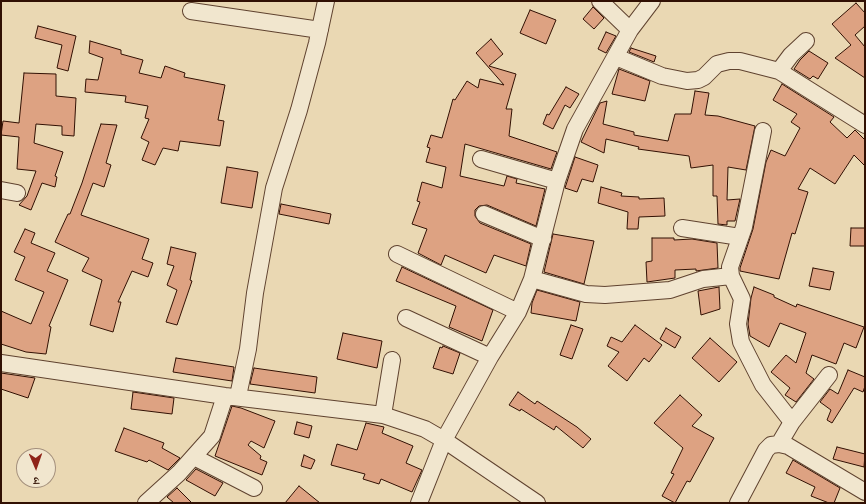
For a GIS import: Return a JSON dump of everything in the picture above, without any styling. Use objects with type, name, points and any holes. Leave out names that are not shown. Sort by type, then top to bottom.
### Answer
[{"type":"street","points":[[146,503],[194,457],[212,436],[232,396],[248,349],[255,293],[274,188],[299,110],[326,1]]},
{"type":"street","points":[[600,1],[630,30]]},
{"type":"street","points":[[422,502],[444,440],[490,357],[518,312],[532,279],[557,181],[575,129],[630,30],[652,1]]},
{"type":"street","points":[[191,12],[320,30]]},
{"type":"street","points":[[779,71],[791,55],[806,41]]},
{"type":"street","points":[[616,57],[662,76],[688,81],[698,80],[704,77],[717,64],[729,61],[740,61],[779,71],[865,125]]},
{"type":"street","points":[[763,131],[740,237],[730,267],[730,276],[742,300],[738,324],[741,342],[763,385],[792,422]]},
{"type":"street","points":[[480,159],[557,181]]},
{"type":"street","points":[[1,190],[17,194]]},
{"type":"street","points":[[484,214],[543,239]]},
{"type":"street","points":[[682,228],[740,237]]},
{"type":"street","points":[[397,254],[518,312]]},
{"type":"street","points":[[532,279],[586,294],[605,295],[670,290],[703,280],[730,276]]},
{"type":"street","points":[[406,318],[490,357]]},
{"type":"street","points":[[384,416],[392,360]]},
{"type":"street","points":[[1,363],[384,416],[411,423],[444,440],[536,503]]},
{"type":"street","points":[[779,444],[792,422],[829,375]]},
{"type":"street","points":[[738,503],[766,450],[771,445],[779,444],[788,446],[865,493],[863,503]]},
{"type":"street","points":[[194,457],[254,488]]},
{"type":"building","points":[[856,3],[865,13],[865,26],[855,35],[865,47],[865,78],[835,58],[851,45],[832,24]]},
{"type":"building","points":[[593,7],[604,18],[594,29],[583,19]]},
{"type":"building","points":[[530,10],[556,20],[546,44],[520,33]]},
{"type":"building","points":[[38,26],[76,36],[68,71],[57,68],[62,45],[35,38]]},
{"type":"building","points":[[606,32],[616,36],[606,53],[598,49]]},
{"type":"building","points":[[491,39],[503,54],[489,66],[516,74],[506,109],[512,109],[509,136],[557,152],[551,169],[465,144],[460,176],[504,186],[507,176],[517,179],[516,183],[545,189],[536,226],[487,205],[479,206],[475,210],[475,216],[480,223],[531,244],[526,266],[494,255],[486,273],[445,255],[441,265],[418,253],[427,229],[412,224],[420,202],[417,201],[422,182],[442,188],[446,167],[426,162],[430,148],[427,147],[431,135],[442,138],[453,99],[455,100],[467,81],[478,88],[480,79],[504,85],[476,53]]},
{"type":"building","points":[[90,41],[121,50],[121,54],[143,60],[139,73],[161,78],[165,66],[185,73],[184,77],[225,85],[218,120],[224,121],[220,146],[180,141],[178,151],[163,148],[155,165],[142,160],[149,142],[141,138],[149,119],[145,118],[148,106],[125,102],[126,96],[85,92],[86,79],[98,80],[103,58],[89,53]]},
{"type":"building","points":[[631,48],[656,56],[654,62],[629,52]]},
{"type":"building","points":[[809,51],[828,63],[818,79],[813,76],[810,79],[794,69]]},
{"type":"building","points":[[619,69],[650,81],[645,101],[612,94]]},
{"type":"building","points":[[24,73],[56,74],[56,96],[76,98],[74,136],[62,135],[62,126],[36,124],[34,143],[63,152],[55,176],[57,177],[55,187],[42,183],[31,210],[19,205],[27,196],[36,171],[17,169],[19,137],[1,135],[3,121],[19,123]]},
{"type":"building","points":[[782,84],[834,117],[830,122],[847,138],[855,130],[865,140],[865,166],[854,155],[835,184],[810,168],[798,189],[808,192],[795,234],[792,233],[779,279],[740,271],[740,268],[753,229],[766,162],[771,150],[785,156],[800,128],[791,122],[797,114],[773,100]]},
{"type":"building","points":[[566,87],[579,94],[570,108],[565,105],[553,129],[543,124],[547,114],[549,115]]},
{"type":"building","points":[[695,91],[709,93],[705,115],[718,116],[755,126],[746,170],[728,167],[727,200],[740,199],[735,221],[727,221],[727,225],[718,224],[717,196],[713,196],[713,165],[691,168],[689,156],[638,149],[639,147],[606,139],[604,153],[581,142],[600,103],[607,101],[603,124],[634,132],[634,135],[668,141],[675,114],[691,114]]},
{"type":"building","points":[[101,124],[117,125],[106,163],[111,165],[104,187],[93,183],[81,215],[149,239],[142,259],[153,263],[148,277],[132,271],[118,302],[121,302],[113,332],[90,325],[102,280],[82,271],[89,258],[55,242],[68,214],[70,214],[82,183]]},
{"type":"building","points":[[575,157],[598,165],[593,182],[582,179],[577,192],[565,188]]},
{"type":"building","points":[[227,167],[258,172],[252,208],[221,203]]},
{"type":"building","points":[[601,187],[622,193],[621,196],[639,197],[639,199],[664,198],[665,216],[639,217],[638,229],[627,229],[628,212],[598,203]]},
{"type":"building","points":[[281,204],[331,214],[329,224],[279,214]]},
{"type":"building","points":[[851,228],[865,228],[865,246],[850,246]]},
{"type":"building","points":[[25,229],[35,233],[31,243],[55,253],[47,271],[68,280],[49,326],[51,327],[46,354],[26,352],[1,344],[1,311],[31,324],[44,292],[15,280],[25,257],[14,252]]},
{"type":"building","points":[[553,234],[594,241],[584,284],[544,272]]},
{"type":"building","points":[[652,238],[674,238],[674,240],[692,239],[717,243],[718,268],[696,271],[696,269],[675,270],[675,278],[647,282],[646,262],[652,261]]},
{"type":"building","points":[[171,247],[196,253],[190,280],[192,281],[177,325],[166,322],[177,290],[167,285],[174,266],[167,264]]},
{"type":"building","points":[[402,267],[493,310],[482,341],[449,327],[456,306],[396,281]]},
{"type":"building","points":[[813,268],[834,272],[830,290],[809,286]]},
{"type":"building","points":[[719,287],[720,309],[701,315],[698,291]]},
{"type":"building","points":[[754,287],[774,295],[774,297],[796,307],[797,304],[864,327],[856,348],[844,343],[836,364],[812,355],[806,373],[814,379],[796,402],[785,395],[790,388],[771,372],[786,355],[796,363],[806,333],[780,323],[769,347],[750,336],[748,324],[751,298]]},
{"type":"building","points":[[537,290],[580,302],[576,321],[531,313],[532,303]]},
{"type":"building","points":[[571,325],[583,329],[572,359],[560,355]]},
{"type":"building","points":[[635,325],[662,345],[649,362],[644,358],[627,381],[608,366],[619,352],[607,346],[611,337],[622,342]]},
{"type":"building","points":[[666,328],[681,337],[675,348],[660,339]]},
{"type":"building","points":[[343,333],[382,341],[377,368],[337,359]]},
{"type":"building","points":[[710,338],[737,362],[719,382],[692,358]]},
{"type":"building","points":[[443,346],[460,353],[453,374],[433,368],[440,347],[442,348]]},
{"type":"building","points":[[176,358],[234,367],[232,381],[173,372]]},
{"type":"building","points":[[254,368],[317,377],[315,393],[250,384]]},
{"type":"building","points":[[848,370],[865,377],[865,386],[863,392],[854,388],[832,423],[827,420],[831,410],[820,402],[830,389],[838,394]]},
{"type":"building","points":[[1,373],[35,378],[28,398],[1,389]]},
{"type":"building","points":[[133,392],[174,398],[172,414],[131,409]]},
{"type":"building","points":[[518,392],[535,404],[537,401],[577,427],[591,439],[583,448],[556,426],[554,430],[521,409],[520,411],[509,405]]},
{"type":"building","points":[[680,395],[702,415],[692,426],[714,438],[690,482],[687,481],[675,503],[662,496],[674,474],[671,473],[683,448],[654,423]]},
{"type":"building","points":[[232,406],[275,421],[264,448],[251,441],[248,445],[261,456],[260,459],[267,462],[262,475],[215,456]]},
{"type":"building","points":[[297,422],[312,426],[309,438],[294,434]]},
{"type":"building","points":[[366,423],[384,427],[382,433],[413,446],[406,463],[422,470],[412,492],[381,479],[379,484],[363,479],[365,474],[331,465],[337,444],[357,450]]},
{"type":"building","points":[[124,428],[164,443],[162,448],[180,458],[168,470],[149,460],[147,462],[115,451]]},
{"type":"building","points":[[837,447],[865,454],[864,467],[833,459]]},
{"type":"building","points":[[304,455],[315,460],[311,469],[301,466]]},
{"type":"building","points":[[793,460],[840,488],[834,503],[829,503],[811,496],[815,487],[786,473]]},
{"type":"building","points":[[196,469],[223,483],[215,496],[186,480]]},
{"type":"building","points":[[299,486],[320,503],[285,503]]},
{"type":"building","points":[[177,488],[192,503],[174,503],[167,497]]}]
